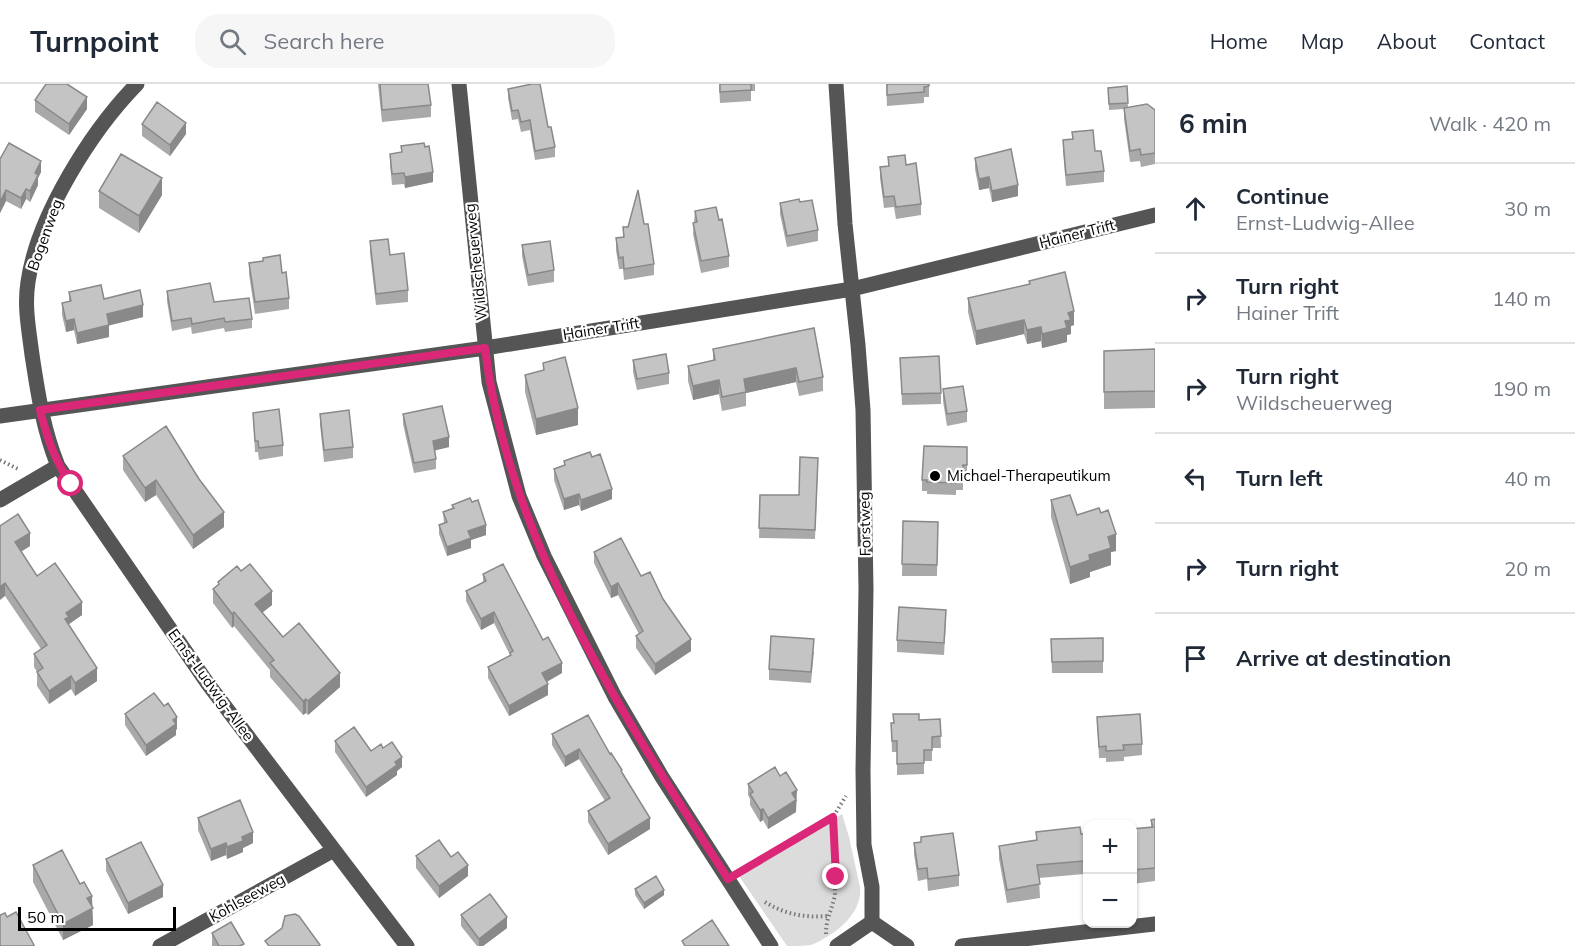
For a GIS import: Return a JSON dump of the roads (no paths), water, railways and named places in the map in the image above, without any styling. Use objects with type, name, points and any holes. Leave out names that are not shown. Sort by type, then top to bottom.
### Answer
[{"type":"street","name":"Bogenweg","points":[[40,410],[26,301],[34,257],[45,226],[72,171],[98,132],[137,84]]},
{"type":"street","name":"Wildscheuerweg","points":[[459,84],[489,382],[519,496],[544,556],[615,697],[662,777],[771,946]]},
{"type":"street","name":"Forstweg","points":[[836,84],[845,224],[863,410],[866,589],[864,845],[872,887],[872,922]]},
{"type":"street","name":"Hainer Trift","points":[[0,416],[485,348],[852,289],[1155,214]]},
{"type":"street","name":"Ernst-Ludwig-Allee","points":[[40,410],[47,439],[58,466],[208,684],[407,946]]},
{"type":"street","points":[[0,500],[58,466]]},
{"type":"street","name":"Kohlseeweg","points":[[160,946],[334,850]]},
{"type":"street","points":[[832,942],[872,922],[907,946]]},
{"type":"street","points":[[962,946],[1155,924]]},
{"type":"place","name":"Michael-Therapeutikum","points":[[935,476]]}]
